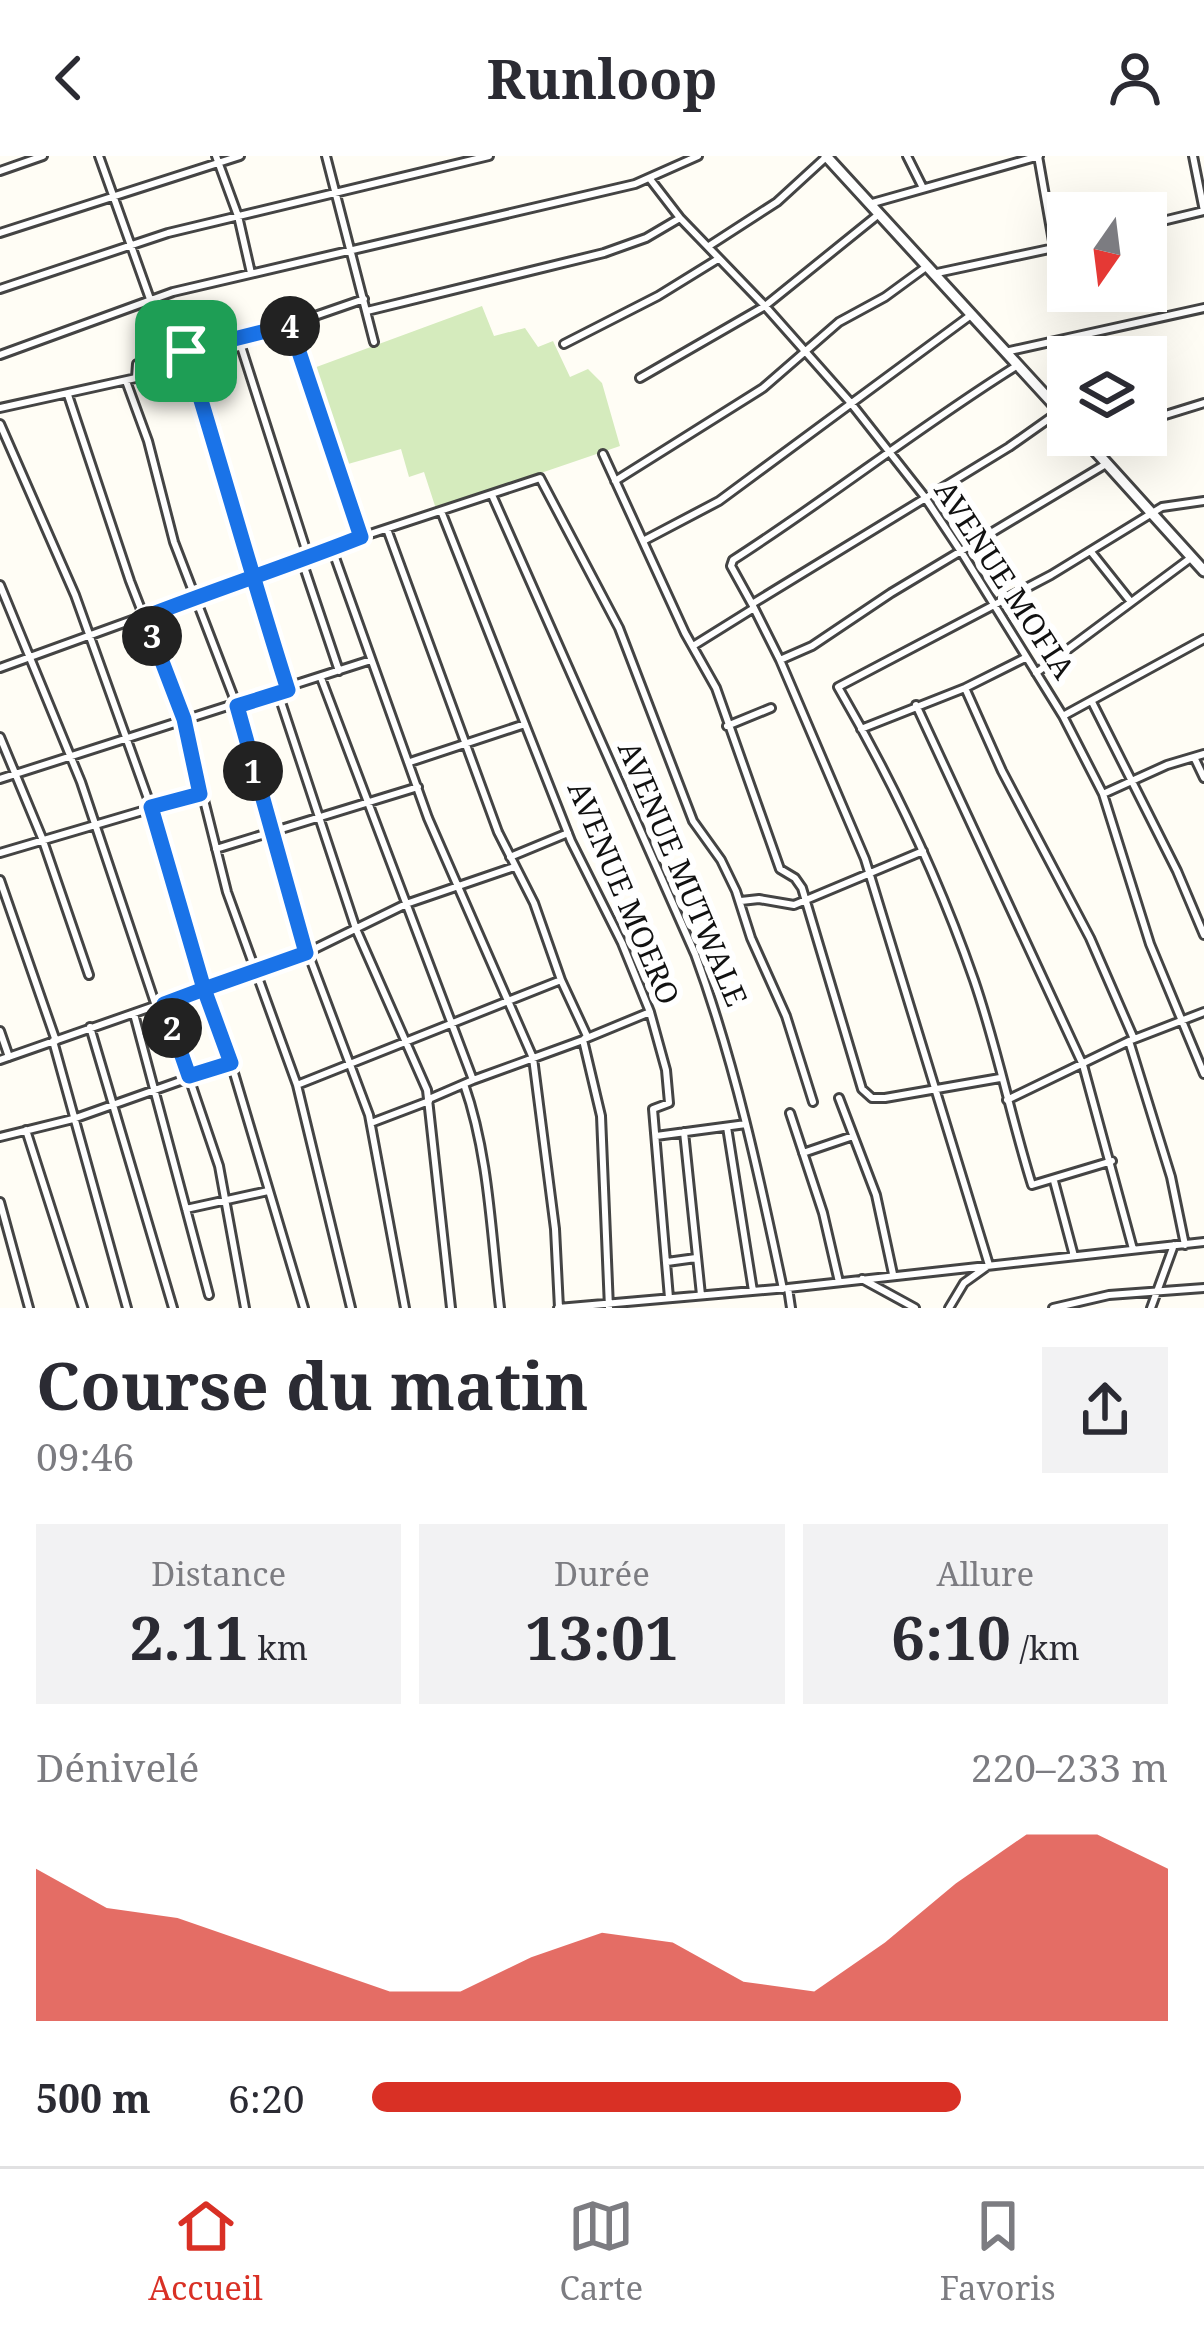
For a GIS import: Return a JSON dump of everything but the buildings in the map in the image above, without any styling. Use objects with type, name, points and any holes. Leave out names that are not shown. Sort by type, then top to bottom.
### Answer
[{"type":"street","points":[[0,171],[43,156]]},
{"type":"street","points":[[99,156],[150,299],[164,357]]},
{"type":"street","points":[[0,233],[217,159],[240,156]]},
{"type":"street","points":[[326,156],[374,342]]},
{"type":"street","points":[[0,289],[131,244],[489,156]]},
{"type":"street","points":[[0,355],[150,299],[650,179],[698,156]]},
{"type":"street","points":[[709,247],[777,202],[826,156],[1047,397]]},
{"type":"street","points":[[907,156],[923,188]]},
{"type":"street","points":[[869,204],[1039,156],[1047,205]]},
{"type":"street","points":[[1167,220],[1204,211],[1193,156]]},
{"type":"street","points":[[217,159],[238,216],[251,274]]},
{"type":"street","name":"AVENUE MOFIA","points":[[650,179],[891,453],[962,554],[1063,716],[1103,794],[1147,935],[1204,1074]]},
{"type":"street","points":[[640,378],[765,306],[879,214]]},
{"type":"street","points":[[367,311],[604,254],[680,218]]},
{"type":"street","points":[[615,482],[764,388],[839,322],[929,271],[1047,249]]},
{"type":"street","points":[[564,344],[719,259]]},
{"type":"street","points":[[0,408],[126,381],[137,377],[136,364],[290,325],[364,299]]},
{"type":"street","points":[[1005,352],[1204,308]]},
{"type":"street","points":[[643,541],[719,501],[971,315]]},
{"type":"street","points":[[290,325],[361,537]]},
{"type":"street","points":[[238,337],[340,671]]},
{"type":"street","points":[[186,351],[288,690]]},
{"type":"street","points":[[989,1264],[869,876],[781,660],[731,566],[963,398],[1018,365]]},
{"type":"street","points":[[126,381],[148,441],[174,542],[237,706],[306,953],[371,1124],[405,1308]]},
{"type":"street","points":[[68,394],[184,719],[216,849],[254,971],[297,1085],[351,1308]]},
{"type":"street","points":[[1167,414],[1204,403]]},
{"type":"street","points":[[693,646],[1047,420]]},
{"type":"street","points":[[0,424],[76,596],[151,807],[304,1308]]},
{"type":"street","points":[[603,454],[716,688],[780,869],[799,882],[862,1089],[877,1099],[1000,1078]]},
{"type":"street","points":[[1100,456],[1204,571]]},
{"type":"street","points":[[781,660],[812,646],[891,593],[1107,464]]},
{"type":"street","points":[[0,668],[539,478],[619,628],[693,820],[722,860],[786,1016],[813,1102]]},
{"type":"street","name":"AVENUE MUTWALE","points":[[491,494],[695,954],[746,1124],[791,1308]]},
{"type":"street","points":[[1112,1161],[1031,1185],[976,986],[922,851],[838,686],[994,607],[1162,507],[1204,501]]},
{"type":"street","name":"AVENUE MOERO","points":[[441,511],[568,833],[650,1012],[666,1070],[669,1103],[653,1108],[669,1298]]},
{"type":"street","points":[[387,529],[465,744],[514,867],[534,903],[585,1039],[601,1116],[609,1306]]},
{"type":"street","points":[[332,549],[418,787],[533,1058],[555,1229],[559,1308],[1204,1242]]},
{"type":"street","points":[[1091,552],[1131,602]]},
{"type":"street","points":[[1035,674],[1192,557]]},
{"type":"street","points":[[0,585],[70,757],[217,1156],[245,1308]]},
{"type":"street","points":[[1063,716],[1204,639]]},
{"type":"street","points":[[861,729],[965,688],[1025,658]]},
{"type":"street","points":[[0,779],[371,660]]},
{"type":"street","points":[[321,678],[473,1080]]},
{"type":"street","points":[[965,688],[1002,771],[1090,938],[1132,1040],[1185,1244]]},
{"type":"street","points":[[278,693],[356,929],[429,1100],[451,1308]]},
{"type":"street","points":[[1092,702],[1204,934]]},
{"type":"street","points":[[916,706],[1082,1065],[1133,1249]]},
{"type":"street","points":[[727,726],[771,708]]},
{"type":"street","points":[[410,762],[525,724]]},
{"type":"street","points":[[0,737],[42,838],[89,975]]},
{"type":"street","points":[[1103,794],[1204,754]]},
{"type":"street","points":[[1194,757],[1204,778]]},
{"type":"street","points":[[216,849],[418,787]]},
{"type":"street","points":[[0,853],[200,794]]},
{"type":"street","points":[[510,857],[568,833]]},
{"type":"street","points":[[740,902],[759,899],[785,906],[806,901],[922,851]]},
{"type":"street","points":[[0,1031],[5,1059],[306,953],[406,904],[514,867]]},
{"type":"street","points":[[0,880],[55,1041],[127,1308]]},
{"type":"street","points":[[297,1085],[561,980]]},
{"type":"street","points":[[371,1124],[650,1012]]},
{"type":"street","points":[[1007,1100],[1132,1040],[1204,1012]]},
{"type":"street","points":[[134,1013],[208,1295]]},
{"type":"street","points":[[90,1027],[173,1308]]},
{"type":"street","points":[[0,1137],[74,1119],[231,1063]]},
{"type":"street","points":[[464,1084],[476,1122],[500,1308]]},
{"type":"street","points":[[839,1098],[876,1195],[892,1274]]},
{"type":"street","points":[[790,1113],[824,1213],[839,1282]]},
{"type":"street","points":[[656,1136],[746,1124]]},
{"type":"street","points":[[727,1127],[753,1291]]},
{"type":"street","points":[[26,1130],[83,1308]]},
{"type":"street","points":[[684,1132],[701,1295]]},
{"type":"street","points":[[803,1153],[853,1136]]},
{"type":"street","points":[[1054,1181],[1074,1256]]},
{"type":"street","points":[[186,1209],[268,1191]]},
{"type":"street","points":[[0,1202],[29,1308]]},
{"type":"street","points":[[1151,1308],[1174,1245]]},
{"type":"street","points":[[667,1262],[697,1258]]},
{"type":"street","points":[[949,1308],[959,1288],[989,1264]]},
{"type":"street","points":[[862,1279],[916,1308]]},
{"type":"street","points":[[1053,1308],[1108,1295],[1204,1288]]},
{"type":"green space","points":[[482,306],[494,336],[525,328],[538,347],[553,341],[570,377],[588,369],[602,383],[620,446],[436,509],[424,472],[409,477],[401,449],[341,466],[311,369]]},
{"type":"route","points":[[186,351],[233,502],[253,578],[288,690],[237,706],[306,953],[204,989],[231,1063],[189,1076],[164,1004],[204,989],[151,807],[200,794],[184,719],[145,617],[197,597],[253,578],[302,561],[361,537],[290,325],[186,351]]}]
